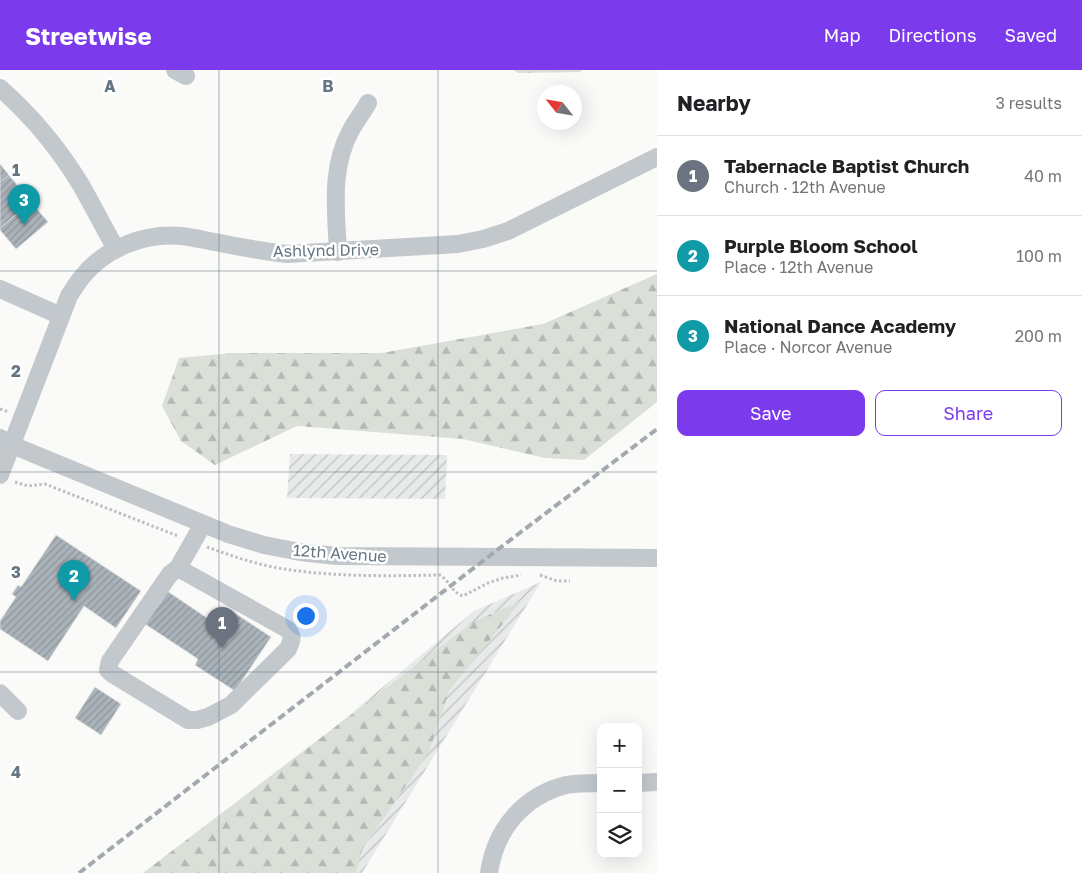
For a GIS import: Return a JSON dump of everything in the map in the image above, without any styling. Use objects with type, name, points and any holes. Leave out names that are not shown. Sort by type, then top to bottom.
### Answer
[{"type":"street","points":[[0,88],[31,118],[58,150],[81,186],[116,249]]},
{"type":"street","points":[[338,252],[335,192],[337,169],[351,130],[368,103]]},
{"type":"street","name":"Ashlynd Drive","points":[[0,475],[4,442],[69,296],[82,276],[99,260],[116,249],[138,240],[157,236],[181,236],[264,252],[286,254],[458,244],[483,240],[508,231],[657,157]]},
{"type":"street","points":[[0,288],[61,316]]},
{"type":"street","name":"12th Avenue","points":[[4,442],[228,534],[264,545],[300,552],[337,556],[657,558]]},
{"type":"street","points":[[178,568],[287,629],[291,633],[292,638],[288,649],[231,705],[198,720],[188,720],[108,670],[110,661],[170,574],[178,568],[203,524]]},
{"type":"street","points":[[0,693],[18,711]]},
{"type":"street","points":[[642,783],[657,782]]},
{"type":"street","points":[[489,873],[495,848],[512,817],[520,809],[536,797],[550,790],[577,784],[597,783]]},
{"type":"path","points":[[504,578],[526,575]]},
{"type":"path","points":[[532,575],[539,575],[557,581],[570,581]]},
{"type":"shaded area","points":[[290,454],[447,455],[445,499],[287,498]]},
{"type":"shaded area","points":[[541,582],[362,873],[160,873],[474,611]]},
{"type":"green space","points":[[514,70],[582,70],[580,72],[518,73]]},
{"type":"green space","points":[[657,274],[657,402],[584,460],[545,458],[463,439],[297,426],[215,465],[181,441],[162,406],[179,358],[233,353],[382,353],[543,324]]},
{"type":"green space","points":[[521,601],[449,691],[429,752],[362,850],[356,873],[143,873],[473,622]]},
{"type":"building","points":[[0,164],[9,175],[0,182]]},
{"type":"building","points":[[9,175],[31,202],[0,228],[0,182]]},
{"type":"building","points":[[31,202],[48,222],[16,249],[0,228]]},
{"type":"building","points":[[56,535],[141,591],[116,628],[84,606],[48,661],[0,629],[0,621],[16,597],[12,594],[18,585],[21,587]]},
{"type":"building","points":[[167,591],[219,626],[230,610],[271,637],[235,691],[195,665],[198,659],[145,624]]},
{"type":"building","points":[[95,687],[121,704],[101,735],[75,718]]},
{"type":"railway","points":[[79,873],[657,429]]},
{"type":"place","name":"National Dance Academy","points":[[24,225]]},
{"type":"place","name":"Purple Bloom School","points":[[74,601]]},
{"type":"place","name":"Tabernacle Baptist Church","points":[[222,648]]}]
